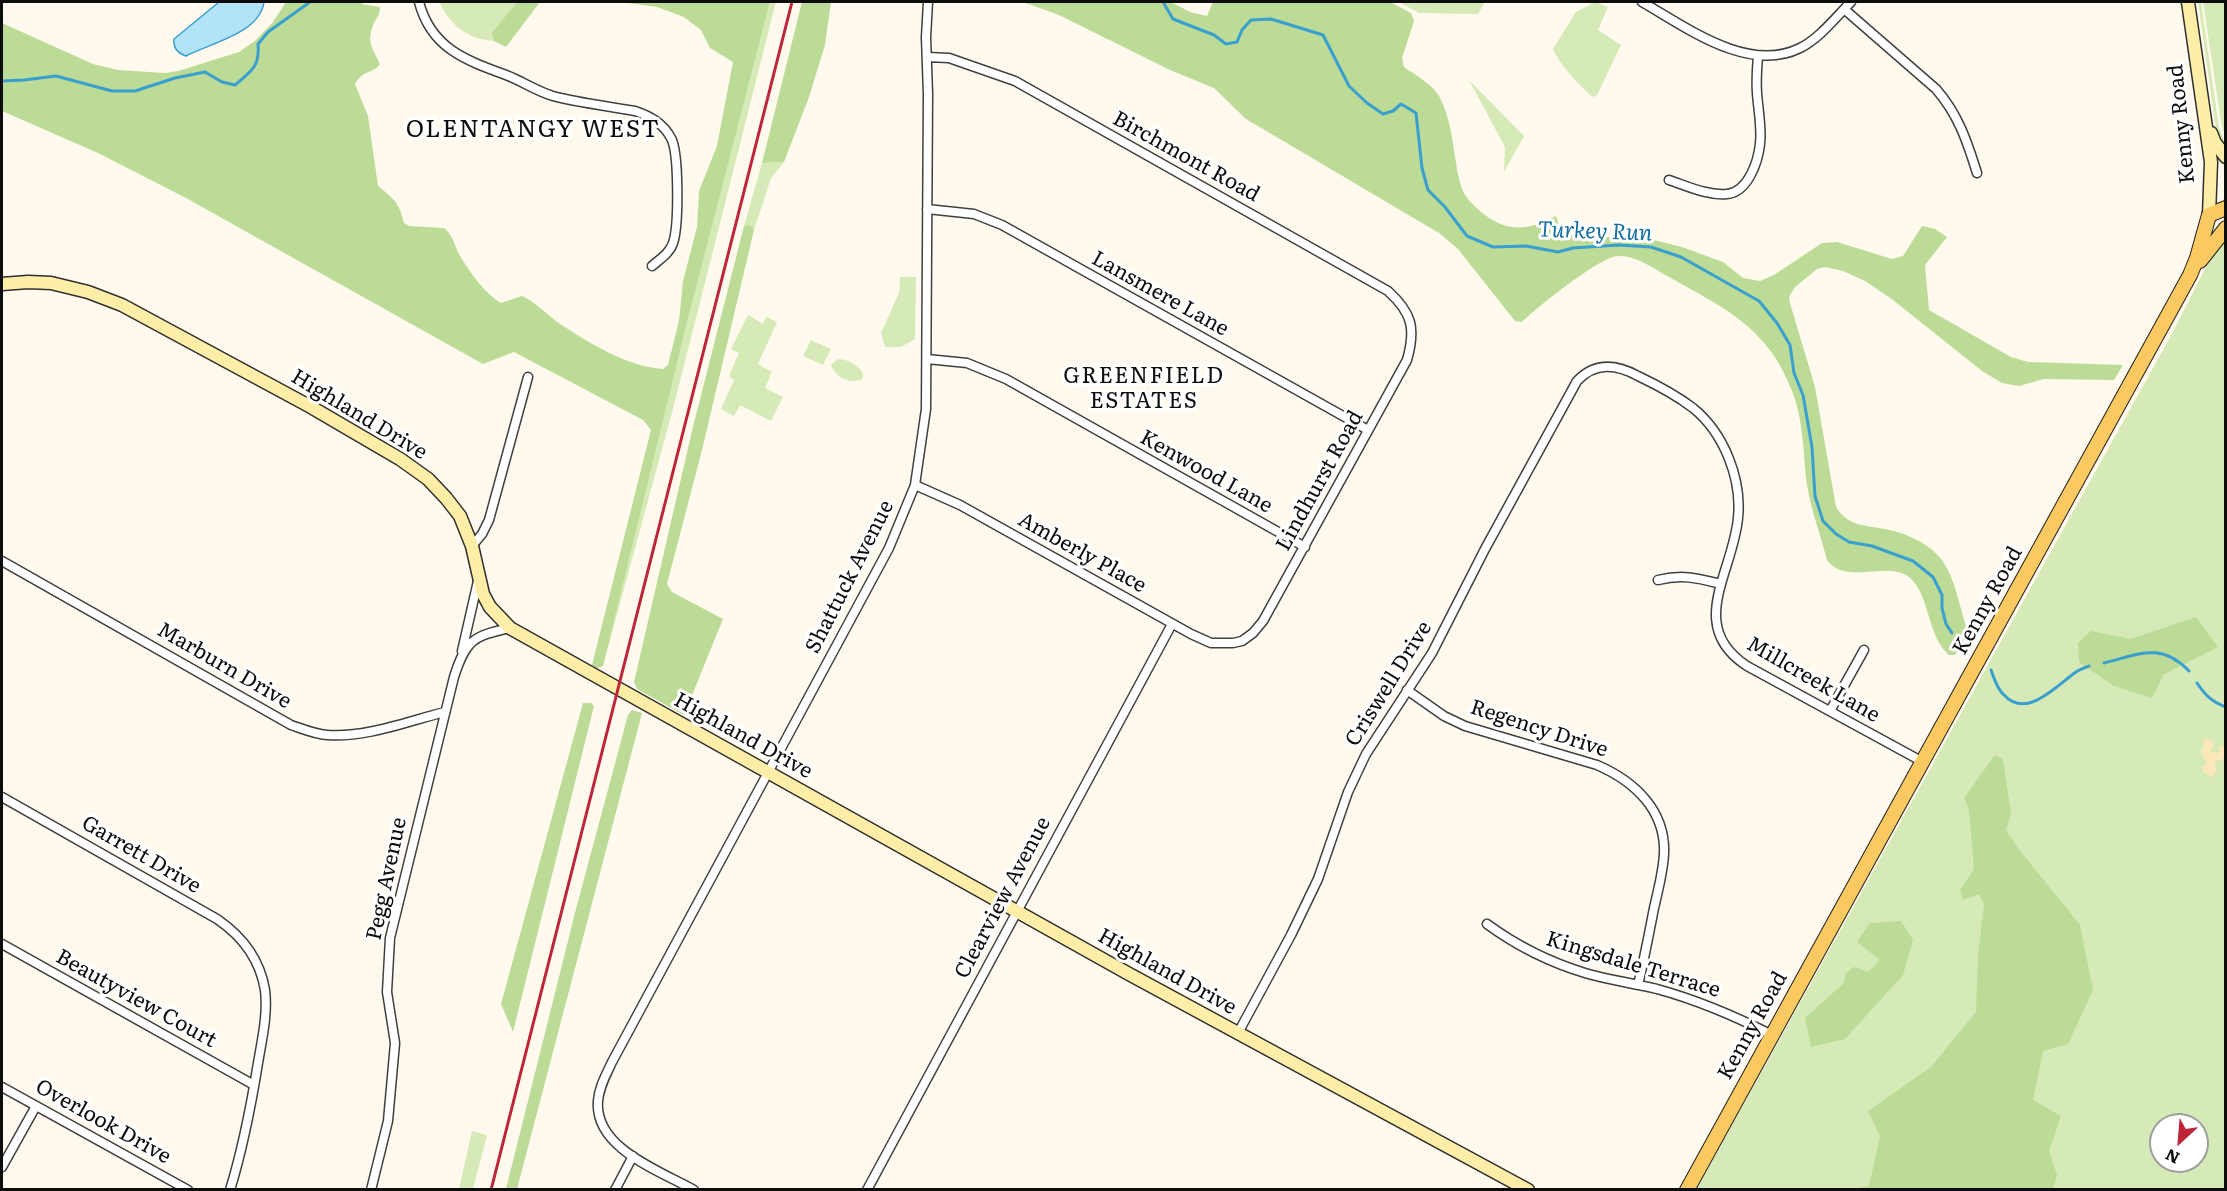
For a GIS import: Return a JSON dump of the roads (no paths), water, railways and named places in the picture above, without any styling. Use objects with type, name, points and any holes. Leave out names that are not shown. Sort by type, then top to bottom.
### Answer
[{"type":"main road","points":[[2209,215],[2226,208]]},
{"type":"main road","name":"Kenny Road","points":[[1687,1190],[2190,275],[2209,215]]},
{"type":"main road","points":[[2190,275],[2226,228]]},
{"type":"street","points":[[419,2],[422,14],[437,37],[459,56],[549,95],[635,111],[647,115],[664,128],[674,144],[677,223],[671,248],[652,266]]},
{"type":"street","name":"Shattuck Avenue","points":[[633,1156],[611,1140],[604,1130],[597,1102],[600,1088],[889,548],[915,485],[926,409],[928,2]]},
{"type":"street","points":[[1642,2],[1716,43],[1744,54],[1758,56],[1800,49],[1851,2]]},
{"type":"street","name":"Kenny Road","points":[[2188,2],[2211,162],[2209,215]]},
{"type":"street","points":[[1844,9],[1936,89],[1947,102],[1965,134],[1977,172]]},
{"type":"street","points":[[1669,180],[1713,194],[1727,194],[1742,189],[1755,162],[1760,144],[1758,56]]},
{"type":"street","name":"Birchmont Road","points":[[927,57],[950,58],[1015,81],[1388,291],[1402,303],[1411,320]]},
{"type":"street","points":[[2205,114],[2214,143],[2226,157]]},
{"type":"street","name":"Lansmere Lane","points":[[927,209],[974,214],[1002,225],[1368,430]]},
{"type":"street","name":"Highland Drive","points":[[2,284],[51,283],[88,292],[122,305],[311,407],[400,459],[429,480],[460,516],[472,546],[478,580],[490,607],[510,628],[1017,912],[1528,1190]]},
{"type":"street","name":"Lindhurst Road","points":[[1233,643],[1242,641],[1253,633],[1263,621],[1305,547],[1407,360],[1412,340],[1411,320]]},
{"type":"street","name":"Kenwood Lane","points":[[927,359],[967,363],[1006,379],[1305,547]]},
{"type":"street","name":"Millcreek Lane","points":[[1593,368],[1611,366],[1620,368],[1663,389],[1694,409],[1714,433],[1729,457],[1735,478],[1738,518],[1721,584],[1715,619],[1721,641],[1727,651],[1748,666],[1923,762]]},
{"type":"street","name":"Criswell Drive","points":[[1238,1033],[1291,935],[1318,879],[1348,792],[1366,754],[1447,626],[1485,549],[1577,381],[1593,368]]},
{"type":"street","points":[[472,546],[482,534],[489,520],[528,377]]},
{"type":"street","name":"Amberly Place","points":[[915,485],[960,505],[1172,624],[1211,643],[1233,643]]},
{"type":"street","name":"Marburn Drive","points":[[2,561],[291,725],[312,732],[337,736],[357,734],[445,712]]},
{"type":"street","points":[[1658,580],[1676,576],[1695,577],[1721,584]]},
{"type":"street","name":"Pegg Avenue","points":[[371,1190],[388,1121],[395,1043],[387,992],[390,938],[478,580]]},
{"type":"street","name":"Clearview Avenue","points":[[867,1190],[1172,624]]},
{"type":"street","points":[[462,651],[476,639],[510,628]]},
{"type":"street","points":[[1830,711],[1864,650]]},
{"type":"street","name":"Regency Drive","points":[[1407,690],[1444,716],[1465,726],[1597,765],[1618,774],[1638,790],[1653,809],[1660,829],[1664,852],[1638,985]]},
{"type":"street","name":"Garrett Drive","points":[[2,797],[217,919],[238,935],[253,956],[265,990],[265,1026],[246,1131],[230,1190]]},
{"type":"street","name":"Kingsdale Terrace","points":[[1487,924],[1513,943],[1556,963],[1587,974],[1678,995],[1729,1014],[1772,1035]]},
{"type":"street","name":"Beautyview Court","points":[[2,944],[254,1085]]},
{"type":"street","name":"Overlook Drive","points":[[2,1087],[188,1190]]},
{"type":"street","points":[[2,1167],[36,1106]]},
{"type":"street","points":[[615,1190],[633,1156],[694,1190]]},
{"type":"water","points":[[219,2],[264,2],[261,13],[254,22],[233,36],[186,56],[178,52],[174,39]]},
{"type":"waterway","name":"Turkey Run","points":[[2,81],[56,76],[112,91],[135,91],[175,78],[205,72],[222,82],[235,85],[253,68],[258,58],[258,44],[268,32],[310,2]]},
{"type":"waterway","name":"Turkey Run","points":[[1163,2],[1173,19],[1214,35],[1226,44],[1237,42],[1242,30],[1251,20],[1271,19],[1323,35],[1349,86],[1367,103],[1383,114],[1393,111],[1401,104],[1416,113],[1422,168],[1428,190],[1445,207],[1467,236],[1493,247],[1526,246],[1558,252],[1573,248],[1619,245],[1651,247],[1681,257],[1759,301],[1777,323],[1790,345],[1794,373],[1803,395],[1812,447],[1815,496],[1823,521],[1836,534],[1849,542],[1872,546],[1913,561],[1933,577],[1942,595],[1946,624],[1952,633]]},
{"type":"waterway","name":"Turkey Run","points":[[2104,663],[2138,654],[2158,653],[2168,656],[2189,671]]},
{"type":"waterway","name":"Turkey Run","points":[[1991,670],[2002,693],[2013,702],[2022,704],[2042,698],[2078,671],[2089,666]]},
{"type":"waterway","name":"Turkey Run","points":[[2197,683],[2209,698],[2226,707]]},
{"type":"railway","points":[[491,1190],[792,2]]},
{"type":"district","name":"OLENTANGY WEST","points":[[533,130]]},
{"type":"district","name":"GREENFIELD ESTATES","points":[[1144,390]]}]
